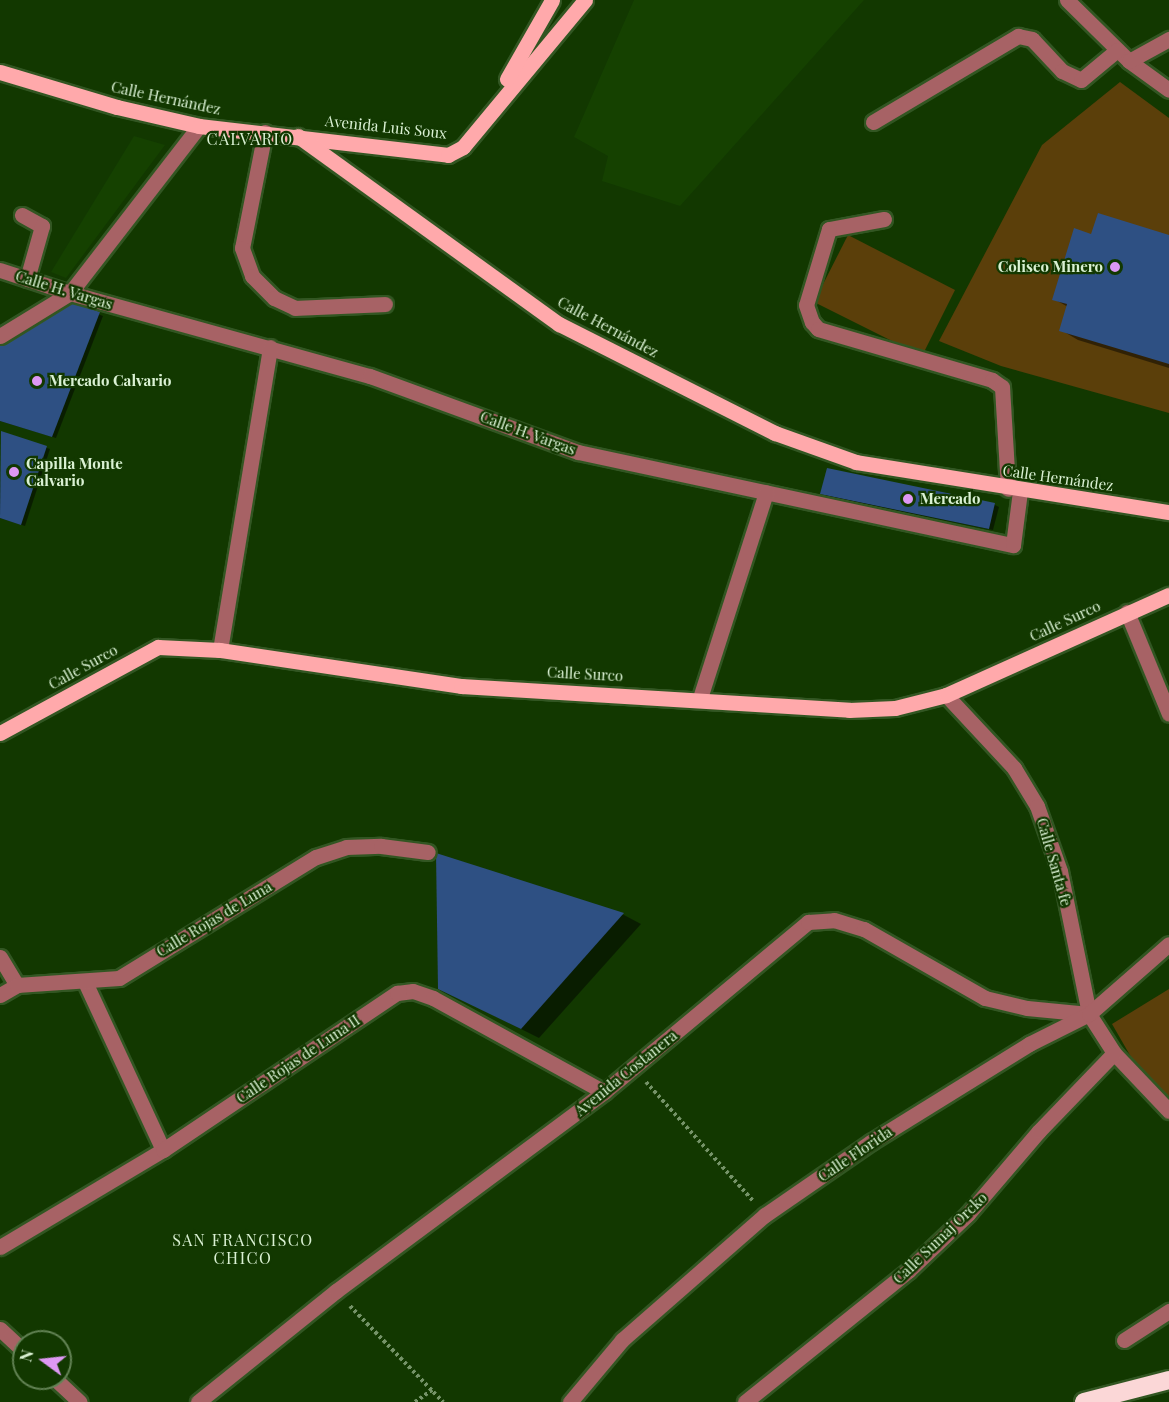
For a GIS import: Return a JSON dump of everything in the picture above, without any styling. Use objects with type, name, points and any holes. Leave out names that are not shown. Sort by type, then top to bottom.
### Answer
[{"type":"highway","points":[[1084,1402],[1169,1380]]},
{"type":"main road","name":"Avenida Luis Soux","points":[[488,114],[552,0]]},
{"type":"main road","name":"Avenida Luis Soux","points":[[298,136],[448,155],[463,147],[488,114],[585,0]]},
{"type":"main road","name":"Calle Hernández","points":[[0,72],[117,107],[199,126],[298,136],[559,324],[775,433],[856,462],[1014,490],[1169,512]]},
{"type":"main road","name":"Calle Surco","points":[[0,733],[158,647],[220,650],[461,686],[700,698],[849,710],[895,708],[946,695],[1169,595]]},
{"type":"street","points":[[1067,0],[1129,61],[1169,90]]},
{"type":"street","points":[[873,122],[1018,36],[1032,39],[1062,71],[1081,80],[1117,50]]},
{"type":"street","points":[[1129,61],[1169,39]]},
{"type":"street","points":[[0,336],[70,294],[199,126]]},
{"type":"street","points":[[265,132],[242,248],[252,276],[274,298],[295,308],[385,304]]},
{"type":"street","points":[[22,215],[42,226],[27,279]]},
{"type":"street","points":[[884,219],[829,230],[806,305],[812,322],[818,329],[992,380],[1002,387],[1014,490]]},
{"type":"street","name":"Calle H. Vargas","points":[[0,270],[70,294],[370,376],[578,452],[1013,545],[1014,490]]},
{"type":"street","points":[[220,650],[270,347]]},
{"type":"street","points":[[700,698],[766,492]]},
{"type":"street","points":[[1127,612],[1169,714]]},
{"type":"street","name":"Calle Santa fe","points":[[946,695],[1014,768],[1037,806],[1060,871],[1089,1014],[1114,1053],[1169,1111]]},
{"type":"street","name":"Calle Rojas de Luna","points":[[0,995],[18,985],[119,978],[316,857],[358,846],[428,852]]},
{"type":"street","name":"Avenida Costanera","points":[[198,1402],[336,1291],[604,1092],[808,922],[834,921],[864,928],[985,998],[1027,1008],[1089,1014]]},
{"type":"street","name":"Calle Florida","points":[[570,1402],[622,1340],[765,1215],[871,1142],[1029,1044],[1089,1014],[1169,944]]},
{"type":"street","points":[[0,957],[18,985]]},
{"type":"street","points":[[85,982],[163,1150]]},
{"type":"street","name":"Calle Rojas de Luna II","points":[[0,1247],[163,1150],[397,993],[414,991],[604,1092]]},
{"type":"street","name":"Calle Sumaj Orcko","points":[[746,1402],[908,1271],[968,1214],[1039,1131],[1114,1053]]},
{"type":"street","points":[[1124,1340],[1169,1311]]},
{"type":"street","points":[[0,1329],[12,1340]]},
{"type":"path","points":[[634,1068],[765,1215]]},
{"type":"path","points":[[336,1291],[443,1402]]},
{"type":"path","points":[[415,1402],[432,1390]]},
{"type":"shaded area","points":[[634,0],[864,0],[680,206],[602,181],[608,156],[574,137]]},
{"type":"shaded area","points":[[1120,82],[1169,118],[1169,413],[1001,366],[939,341],[1042,145]]},
{"type":"shaded area","points":[[134,136],[165,145],[66,278],[51,272]]},
{"type":"shaded area","points":[[848,235],[955,290],[922,356],[814,302]]},
{"type":"shaded area","points":[[1169,989],[1169,1098],[1131,1057],[1112,1024]]},
{"type":"building","name":"Coliseo Minero","points":[[1098,213],[1169,235],[1169,364],[1059,331],[1067,304],[1052,300],[1074,228],[1091,234]]},
{"type":"building","name":"Mercado Calvario","points":[[68,301],[100,312],[52,437],[0,421],[0,342]]},
{"type":"building","points":[[1,431],[47,446],[21,525],[0,518]]},
{"type":"building","name":"Mercado","points":[[827,468],[995,503],[989,529],[820,494]]},
{"type":"building","points":[[436,853],[624,913],[521,1029],[438,989]]},
{"type":"place","name":"Coliseo Minero","points":[[1115,267]]},
{"type":"place","name":"Mercado Calvario","points":[[37,381]]},
{"type":"place","name":"Capilla Monte Calvario","points":[[14,472]]},
{"type":"place","name":"Mercado","points":[[908,499]]},
{"type":"district","name":"CALVARIO","points":[[250,139]]},
{"type":"district","name":"SAN FRANCISCO CHICO","points":[[243,1249]]}]
